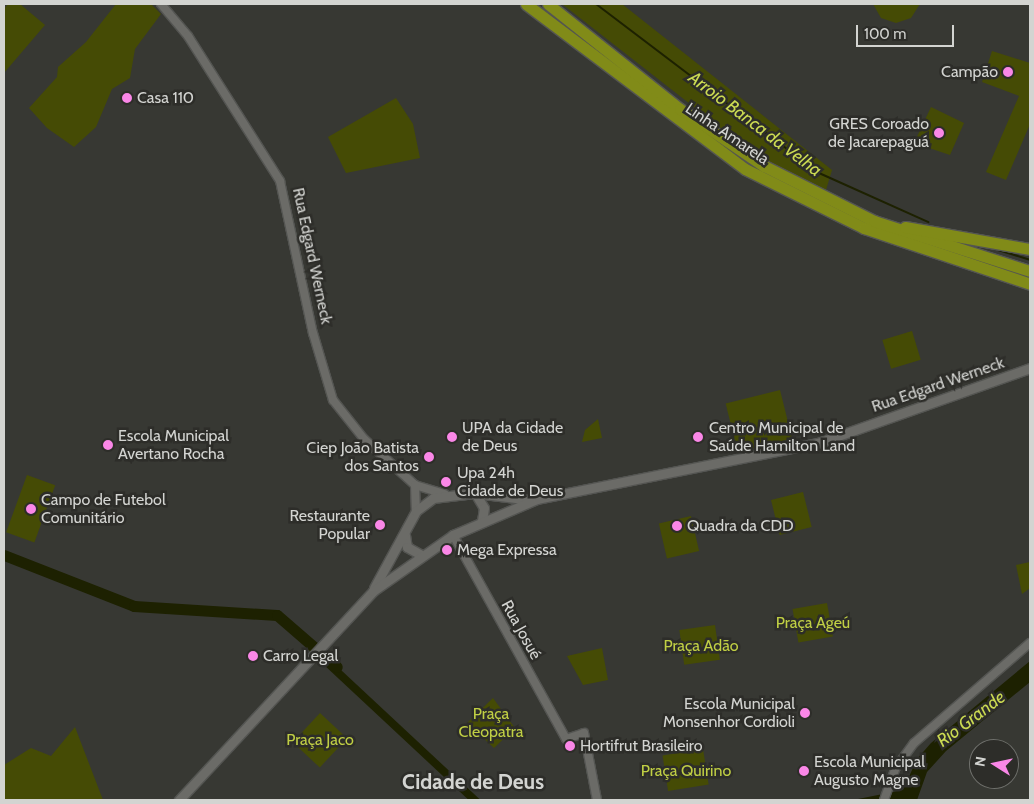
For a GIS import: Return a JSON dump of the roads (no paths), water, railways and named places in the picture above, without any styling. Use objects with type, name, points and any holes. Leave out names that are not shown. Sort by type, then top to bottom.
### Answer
[{"type":"highway","name":"Linha Amarela","points":[[526,4],[745,168],[864,228],[991,266]]},
{"type":"highway","name":"Linha Amarela","points":[[548,4],[722,139],[764,166],[874,221],[991,266]]},
{"type":"highway","points":[[874,221],[1030,249]]},
{"type":"highway","points":[[991,266],[1030,272]]},
{"type":"highway","points":[[991,266],[1030,284]]},
{"type":"main road","name":"Rua Edgard Werneck","points":[[534,500],[818,443],[1030,368]]},
{"type":"main road","points":[[373,591],[416,511],[445,494],[475,493],[534,500]]},
{"type":"main road","points":[[475,493],[484,508],[482,521]]},
{"type":"main road","points":[[179,800],[373,591],[453,535],[534,500]]},
{"type":"main road","points":[[405,534],[407,547],[423,556]]},
{"type":"street","name":"Rua Edgard Werneck","points":[[161,4],[188,36],[280,181],[312,333],[333,400],[364,439],[416,485],[445,494]]},
{"type":"street","points":[[416,485],[416,511]]},
{"type":"street","name":"Rua Josué","points":[[453,535],[566,739],[584,733],[597,800]]},
{"type":"street","points":[[885,796],[895,769],[914,743],[1030,643]]},
{"type":"water","points":[[326,656],[480,800],[469,800],[321,662]]},
{"type":"water","name":"Rio Grande","points":[[1030,661],[1030,682],[946,751],[927,772],[917,800],[853,800],[903,790],[917,759],[931,743]]},
{"type":"waterway","name":"Arroio Banca da Velha","points":[[596,4],[819,173],[928,222]]},
{"type":"waterway","name":"Arroio Banca da Velha","points":[[998,250],[1030,260]]},
{"type":"waterway","points":[[4,555],[134,606],[277,615],[337,667]]},
{"type":"place","name":"Campão","points":[[1008,72]]},
{"type":"place","name":"Casa 110","points":[[127,98]]},
{"type":"place","name":"GRES Coroado de Jacarepaguá","points":[[939,133]]},
{"type":"place","name":"UPA da Cidade de Deus","points":[[452,437]]},
{"type":"place","name":"Centro Municipal de Saúde Hamilton Land","points":[[698,437]]},
{"type":"place","name":"Escola Municipal Avertano Rocha","points":[[108,445]]},
{"type":"place","name":"Ciep João Batista dos Santos","points":[[429,457]]},
{"type":"place","name":"Upa 24h Cidade de Deus","points":[[446,482]]},
{"type":"place","name":"Campo de Futebol Comunitário","points":[[31,509]]},
{"type":"place","name":"Restaurante Popular","points":[[380,525]]},
{"type":"place","name":"Quadra da CDD","points":[[677,526]]},
{"type":"place","name":"Mega Expressa","points":[[447,550]]},
{"type":"place","name":"Carro Legal","points":[[253,656]]},
{"type":"place","name":"Escola Municipal Monsenhor Cordioli","points":[[805,713]]},
{"type":"place","name":"Hortifrut Brasileiro","points":[[570,746]]},
{"type":"place","name":"Escola Municipal Augusto Magne","points":[[804,771]]},
{"type":"district","name":"Cidade de Deus","points":[[473,782]]},
{"type":"park label","name":"Praça Ageú","points":[[813,623]]},
{"type":"park label","name":"Praça Adão","points":[[701,646]]},
{"type":"park label","name":"Praça Cleopatra","points":[[491,723]]},
{"type":"park label","name":"Praça Jaco","points":[[320,740]]},
{"type":"park label","name":"Praça Quirino","points":[[686,771]]}]
